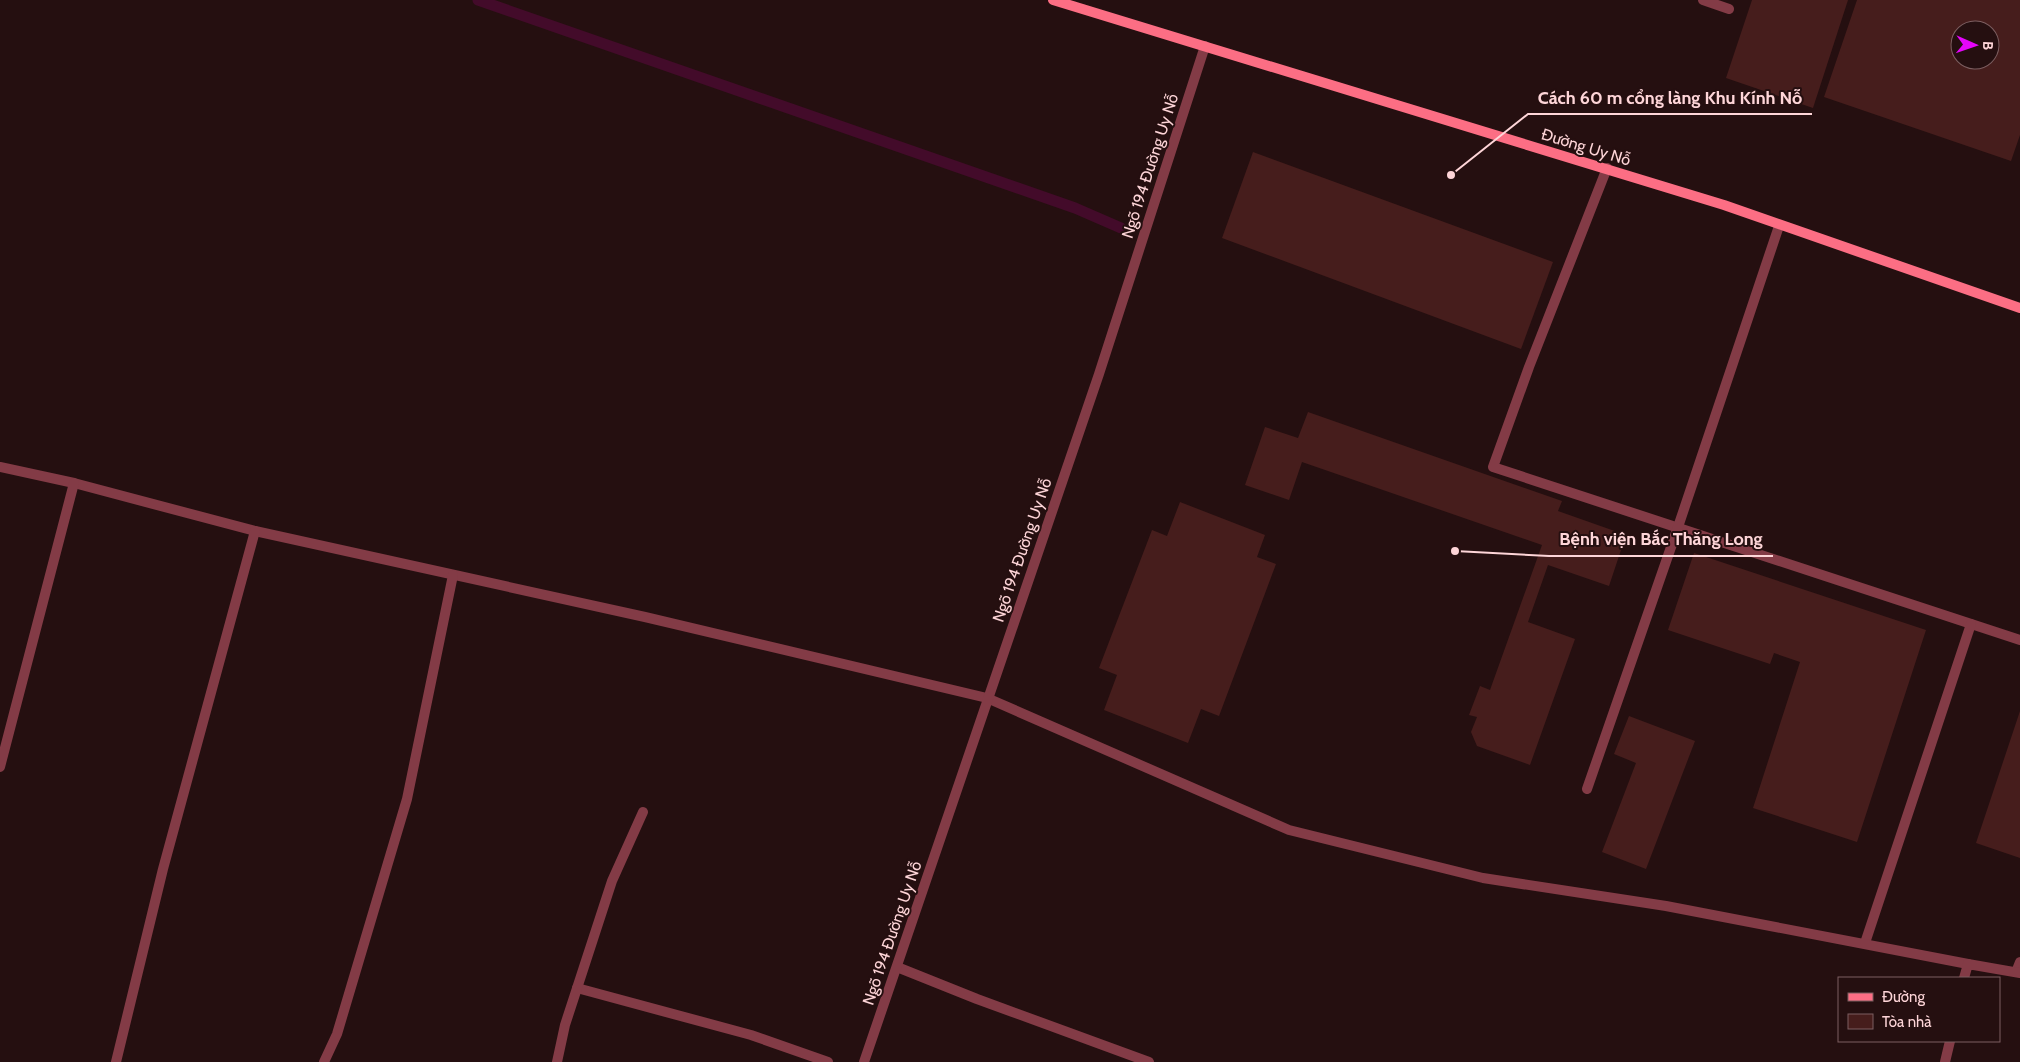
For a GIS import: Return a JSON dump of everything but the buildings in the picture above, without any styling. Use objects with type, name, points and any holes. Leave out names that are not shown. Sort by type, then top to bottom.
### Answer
[{"type":"street","name":"Đường Uy Nỗ","points":[[1053,0],[1724,205],[1779,226],[2020,308]]},
{"type":"street","points":[[1703,0],[1729,9]]},
{"type":"street","name":"Ngõ 194 Đường Uy Nỗ","points":[[864,1062],[1099,374],[1205,46]]},
{"type":"street","points":[[1607,168],[1529,367],[1493,467],[2020,640]]},
{"type":"street","points":[[1587,789],[1678,528],[1779,226]]},
{"type":"street","points":[[0,466],[74,483],[255,531],[645,617],[987,698],[1290,830],[1483,878],[1666,906],[2018,973],[2020,962]]},
{"type":"street","points":[[0,766],[74,483]]},
{"type":"street","points":[[116,1062],[164,869],[255,531]]},
{"type":"street","points":[[324,1062],[337,1034],[407,798],[453,575]]},
{"type":"street","points":[[1865,943],[1971,624]]},
{"type":"street","points":[[557,1062],[565,1025],[612,882],[643,812]]},
{"type":"street","points":[[1964,977],[1968,964]]},
{"type":"street","points":[[897,967],[977,999],[1149,1062]]},
{"type":"street","points":[[577,988],[751,1035],[828,1062]]},
{"type":"street","points":[[1945,1062],[1950,1042]]},
{"type":"waterway","points":[[478,0],[1075,208],[1121,228]]},
{"type":"place","name":"Cách 60 m cổng làng Khu Kính Nỗ","points":[[1451,175]]},
{"type":"place","name":"Bệnh viện Bắc Thăng Long","points":[[1455,551]]}]
